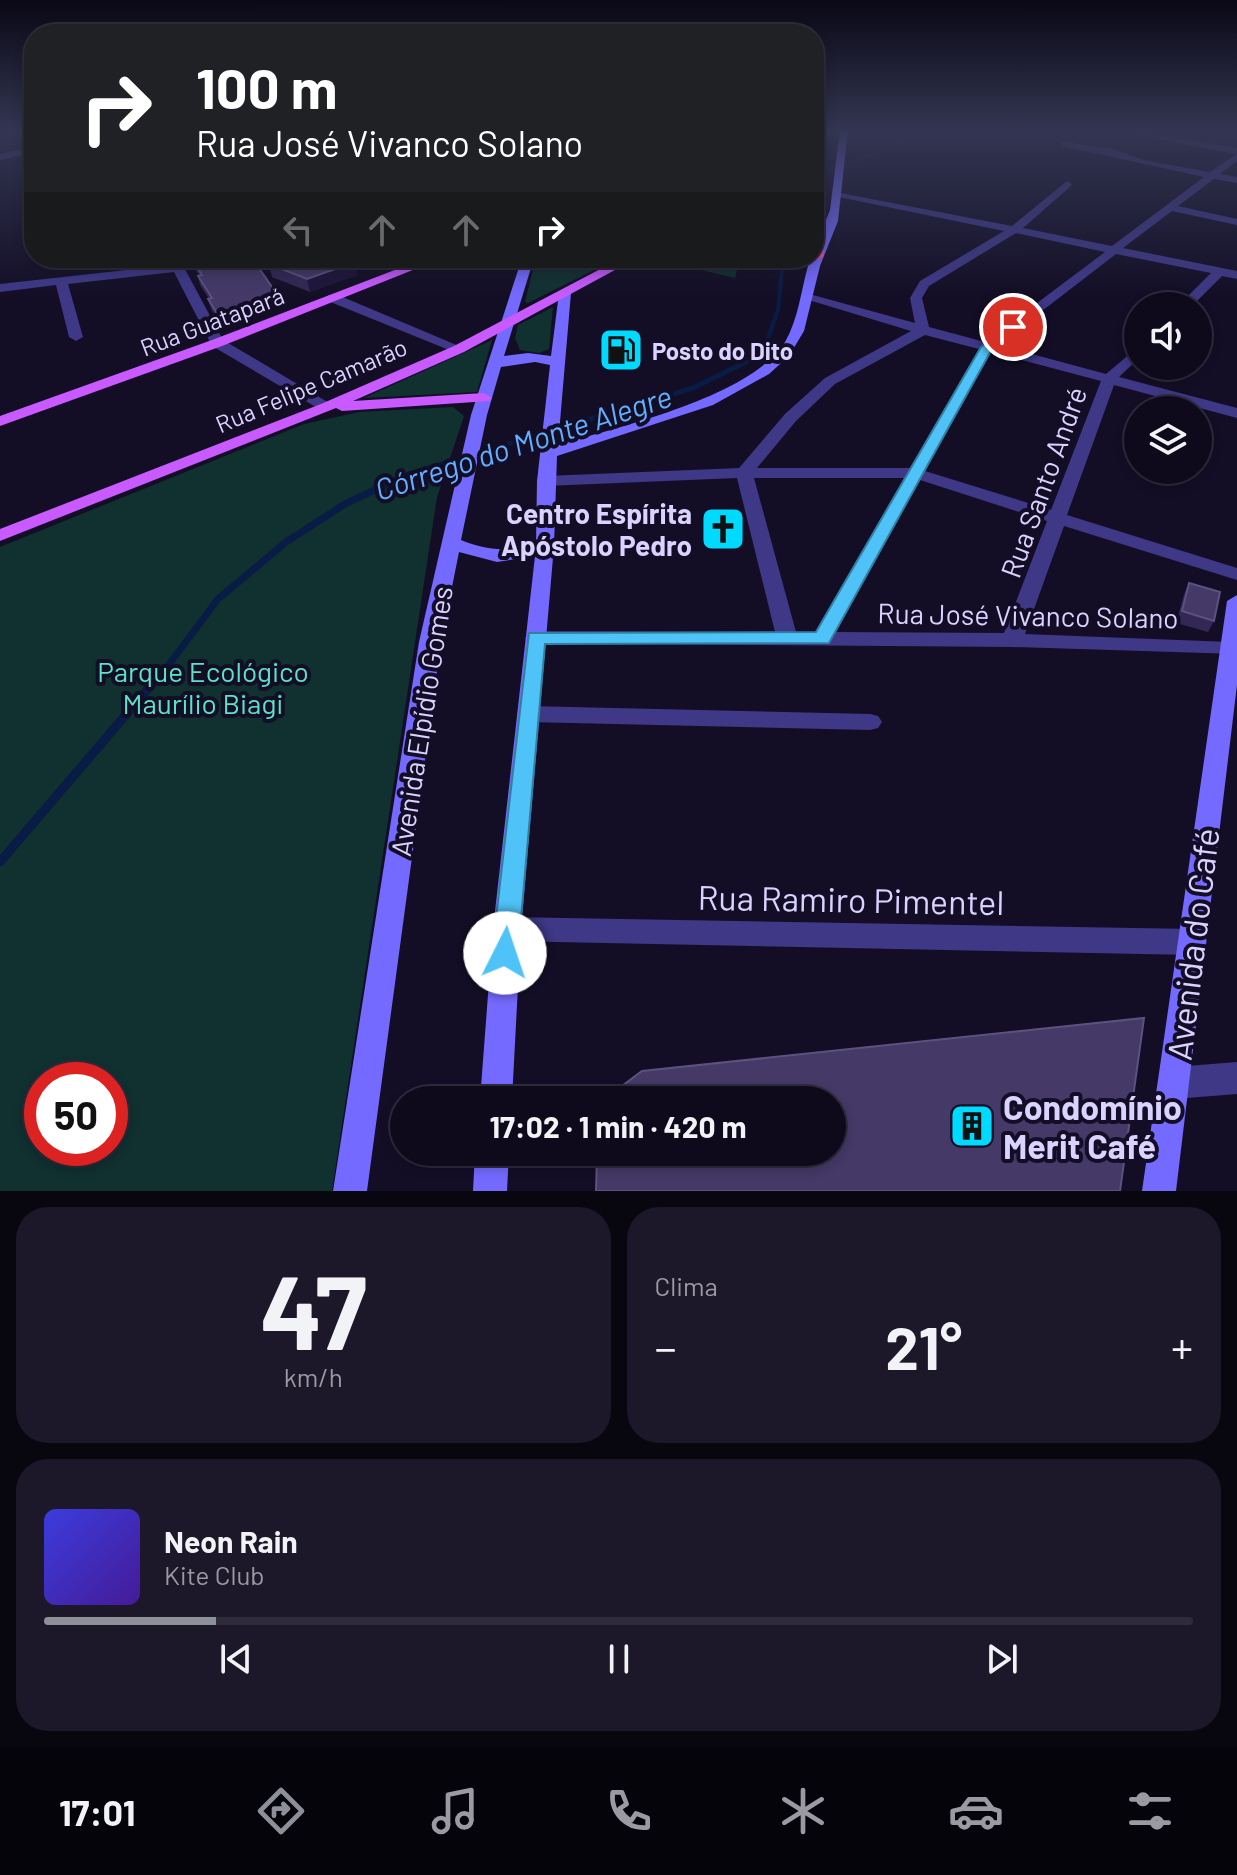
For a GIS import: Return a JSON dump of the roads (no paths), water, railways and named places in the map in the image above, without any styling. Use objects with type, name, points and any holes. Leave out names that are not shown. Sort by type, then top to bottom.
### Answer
[{"type":"main road","points":[[824,242],[830,230],[839,186]]},
{"type":"main road","name":"Rua Guatapará","points":[[0,421],[217,343],[411,268]]},
{"type":"main road","name":"Avenida Elpídio Gomes","points":[[350,1191],[430,642],[475,431],[525,268]]},
{"type":"main road","name":"Rua Felipe Camarão","points":[[0,535],[326,407],[459,349],[611,268]]},
{"type":"main road","points":[[550,446],[708,401],[745,384],[786,351],[798,327],[814,268]]},
{"type":"main road","points":[[497,1086],[507,929],[545,546],[546,481],[565,293]]},
{"type":"main road","points":[[495,364],[512,357],[529,356],[544,357],[560,364]]},
{"type":"main road","points":[[326,407],[484,398]]},
{"type":"main road","points":[[451,542],[479,556],[499,558],[517,556],[545,546]]},
{"type":"main road","name":"Avenida do Café","points":[[1159,1191],[1237,601]]},
{"type":"main road","points":[[490,1191],[491,1166]]},
{"type":"street","points":[[923,330],[916,298],[924,284],[1015,229],[1065,186]]},
{"type":"street","points":[[822,638],[987,347],[1197,186]]},
{"type":"street","points":[[839,194],[1237,275]]},
{"type":"street","points":[[1168,207],[1237,222]]},
{"type":"street","points":[[0,288],[144,268]]},
{"type":"street","points":[[179,268],[217,343],[326,407]]},
{"type":"street","points":[[1199,292],[1220,271]]},
{"type":"street","points":[[61,281],[76,337]]},
{"type":"street","points":[[807,295],[923,330],[1237,413]]},
{"type":"street","points":[[333,298],[459,349]]},
{"type":"street","points":[[744,473],[790,418],[817,392],[844,372],[923,330]]},
{"type":"street","name":"Rua Santo André","points":[[1012,640],[1109,379],[1124,365]]},
{"type":"street","points":[[744,473],[787,639]]},
{"type":"street","points":[[546,481],[744,473],[914,473],[1237,574]]},
{"type":"street","name":"Rua José Vivanco Solano","points":[[536,638],[1012,640],[1230,649]]},
{"type":"street","points":[[528,714],[870,722]]},
{"type":"street","name":"Rua Ramiro Pimentel","points":[[507,929],[1193,942]]},
{"type":"street","points":[[1174,1083],[1237,1078]]},
{"type":"waterway","name":"Córrego do Monte Alegre","points":[[768,340],[778,310],[782,268]]},
{"type":"waterway","name":"Córrego do Monte Alegre","points":[[381,487],[409,474],[693,388],[748,361],[768,340]]},
{"type":"waterway","name":"Córrego do Monte Alegre","points":[[164,671],[218,599],[286,542],[345,504],[385,485]]},
{"type":"waterway","name":"Córrego do Monte Alegre","points":[[0,862],[165,669]]},
{"type":"place","name":"Posto do Dito","points":[[621,350]]},
{"type":"place","name":"Centro Espírita Apóstolo Pedro","points":[[723,529]]},
{"type":"place","name":"Condomínio Merit Café","points":[[972,1126]]},
{"type":"park label","name":"Parque Ecológico Maurílio Biagi","points":[[203,687]]}]
